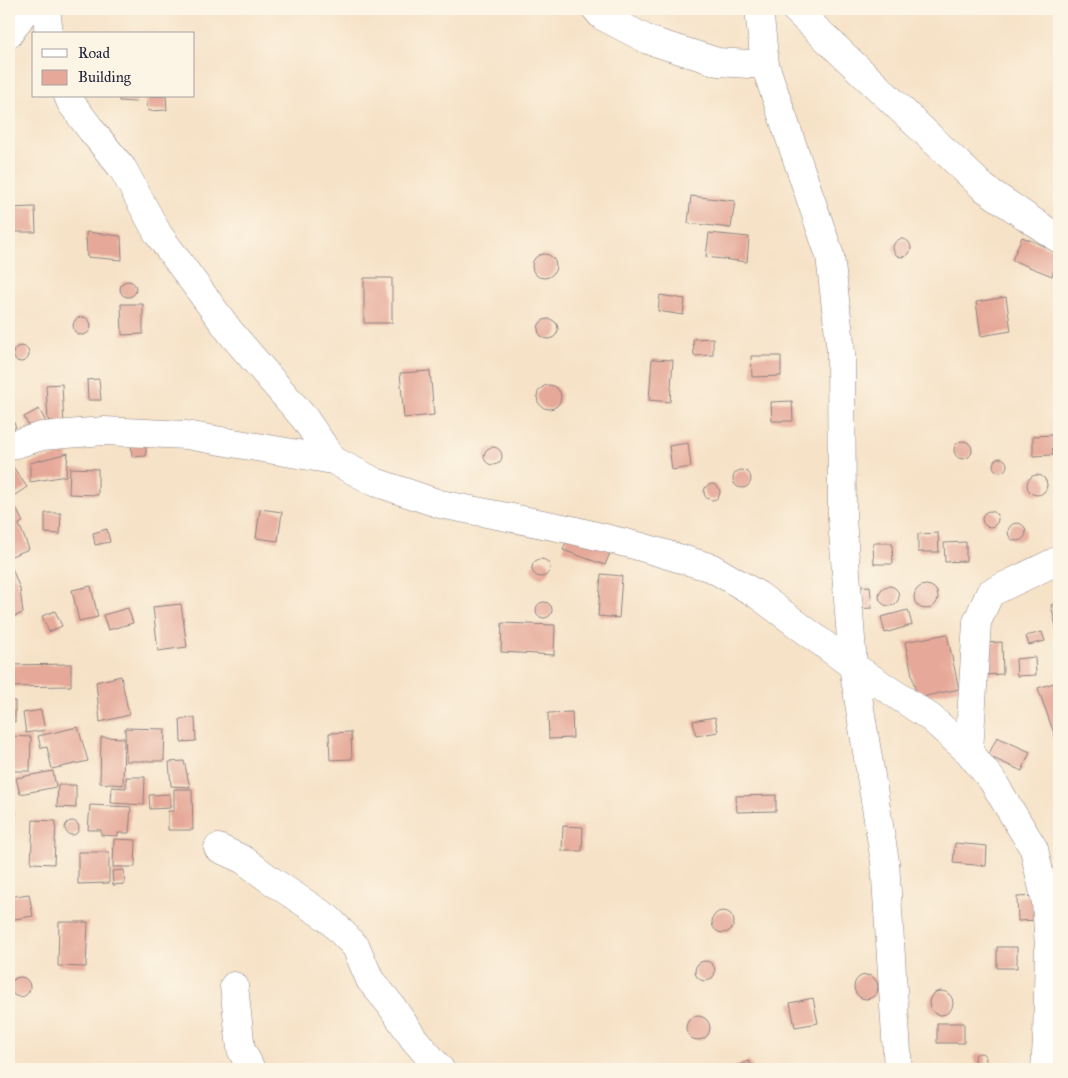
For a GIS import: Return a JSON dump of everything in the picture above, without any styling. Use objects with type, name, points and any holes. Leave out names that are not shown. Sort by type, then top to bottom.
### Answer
[{"type":"street","points":[[9,34],[26,9]]},
{"type":"street","points":[[46,9],[49,32]]},
{"type":"street","points":[[596,9],[602,16],[648,40],[718,62],[765,65]]},
{"type":"street","points":[[759,9],[765,65],[830,256],[842,352],[842,519],[852,666],[885,862],[898,1069]]},
{"type":"street","points":[[795,9],[984,188],[1059,239]]},
{"type":"street","points":[[69,98],[92,131],[124,169],[158,234],[231,333],[305,419],[333,460]]},
{"type":"street","points":[[9,446],[42,436],[104,431],[186,435],[333,460],[375,482],[440,504],[568,529],[638,546],[712,568],[758,595],[852,666],[931,718],[969,752],[992,780],[1034,849],[1046,903],[1049,946],[1045,1069]]},
{"type":"street","points":[[969,752],[977,622],[990,594],[1059,560]]},
{"type":"street","points":[[218,848],[244,860],[329,919],[356,947],[370,980],[390,1004],[414,1039],[440,1069]]},
{"type":"street","points":[[234,986],[240,1049],[251,1069]]},
{"type":"building","points":[[119,98],[137,98],[136,102],[119,101]]},
{"type":"building","points":[[146,98],[166,98],[167,110],[148,111]]},
{"type":"building","points":[[691,196],[735,201],[731,228],[688,223]]},
{"type":"building","points":[[35,207],[36,232],[10,232],[9,208]]},
{"type":"building","points":[[86,232],[121,236],[122,260],[87,257]]},
{"type":"building","points":[[709,233],[749,237],[747,262],[706,257]]},
{"type":"building","points":[[1022,237],[1059,252],[1052,276],[1012,260]]},
{"type":"building","points":[[902,239],[908,242],[911,248],[908,254],[902,257],[896,254],[893,248],[896,242]]},
{"type":"building","points":[[544,254],[552,258],[556,266],[552,274],[544,278],[536,274],[532,266],[536,258]]},
{"type":"building","points":[[364,278],[392,278],[392,323],[364,323]]},
{"type":"building","points":[[125,281],[131,281],[136,286],[134,295],[125,297],[120,292],[120,286]]},
{"type":"building","points":[[660,295],[685,299],[683,315],[658,311]]},
{"type":"building","points":[[1006,297],[1011,331],[981,336],[976,302]]},
{"type":"building","points":[[121,304],[143,304],[143,334],[122,335]]},
{"type":"building","points":[[82,317],[88,320],[91,326],[88,332],[82,335],[76,332],[73,326],[76,320]]},
{"type":"building","points":[[544,319],[552,319],[558,325],[558,333],[552,339],[544,339],[538,333],[538,325]]},
{"type":"building","points":[[713,338],[713,355],[694,356],[693,339]]},
{"type":"building","points":[[21,346],[29,354],[21,362],[13,354]]},
{"type":"building","points":[[751,356],[781,356],[781,376],[752,377]]},
{"type":"building","points":[[652,359],[673,360],[670,402],[649,400]]},
{"type":"building","points":[[430,371],[434,415],[404,418],[400,373]]},
{"type":"building","points":[[99,379],[101,400],[88,400],[87,380]]},
{"type":"building","points":[[62,384],[64,427],[48,420],[46,385]]},
{"type":"building","points":[[549,385],[554,386],[560,392],[560,402],[554,408],[549,409],[544,408],[538,402],[537,397],[538,392],[544,386]]},
{"type":"building","points":[[792,401],[793,421],[772,421],[771,402]]},
{"type":"building","points":[[39,409],[48,426],[33,434],[24,417]]},
{"type":"building","points":[[9,413],[16,427],[9,431]]},
{"type":"building","points":[[1052,435],[1053,455],[1033,456],[1033,436]]},
{"type":"building","points":[[963,441],[969,444],[972,450],[969,456],[963,459],[957,456],[954,450],[957,444]]},
{"type":"building","points":[[131,442],[146,443],[146,456],[132,457]]},
{"type":"building","points":[[688,443],[691,467],[672,470],[669,446]]},
{"type":"building","points":[[493,447],[499,450],[502,456],[499,462],[493,465],[487,462],[484,456],[487,450]]},
{"type":"building","points":[[68,453],[66,476],[30,482],[30,463]]},
{"type":"building","points":[[1000,458],[1005,460],[1007,465],[1005,470],[1000,472],[995,470],[993,465],[995,460]]},
{"type":"building","points":[[9,461],[27,487],[9,499]]},
{"type":"building","points":[[70,468],[98,469],[98,495],[69,494]]},
{"type":"building","points":[[742,470],[750,475],[751,479],[746,487],[742,488],[734,483],[733,479],[738,471]]},
{"type":"building","points":[[1037,475],[1044,478],[1047,485],[1044,492],[1037,495],[1030,492],[1027,485],[1030,478]]},
{"type":"building","points":[[712,484],[720,492],[712,500],[704,492]]},
{"type":"building","points":[[16,508],[23,522],[19,524],[29,549],[9,557],[9,511]]},
{"type":"building","points":[[260,509],[282,512],[278,541],[256,538]]},
{"type":"building","points":[[987,511],[993,511],[998,516],[996,525],[987,527],[982,522],[982,516]]},
{"type":"building","points":[[45,513],[61,513],[60,534],[45,533]]},
{"type":"building","points":[[1017,523],[1023,526],[1026,532],[1023,538],[1017,541],[1011,538],[1008,532],[1011,526]]},
{"type":"building","points":[[107,529],[110,542],[95,545],[93,533]]},
{"type":"building","points":[[569,533],[612,548],[605,565],[563,550]]},
{"type":"building","points":[[938,533],[939,552],[918,552],[918,534]]},
{"type":"building","points":[[966,542],[966,561],[945,562],[944,543]]},
{"type":"building","points":[[873,543],[892,543],[893,564],[874,564]]},
{"type":"building","points":[[541,559],[549,564],[550,568],[545,576],[541,577],[533,572],[532,568],[537,560]]},
{"type":"building","points":[[9,564],[20,589],[23,613],[9,618]]},
{"type":"building","points":[[601,574],[622,576],[619,618],[598,616]]},
{"type":"building","points":[[926,585],[935,588],[938,597],[935,606],[926,609],[917,606],[914,597],[917,588]]},
{"type":"building","points":[[91,586],[98,617],[79,621],[72,590]]},
{"type":"building","points":[[870,586],[872,608],[852,609],[851,587]]},
{"type":"building","points":[[889,586],[896,589],[899,596],[896,603],[889,606],[882,603],[879,596],[882,589]]},
{"type":"building","points":[[544,602],[552,610],[544,618],[536,610]]},
{"type":"building","points":[[1059,603],[1059,630],[1057,631],[1051,605]]},
{"type":"building","points":[[181,604],[187,647],[158,651],[153,607]]},
{"type":"building","points":[[128,608],[133,623],[108,630],[103,615]]},
{"type":"building","points":[[908,610],[912,625],[885,633],[881,617]]},
{"type":"building","points":[[55,611],[62,626],[49,632],[42,616]]},
{"type":"building","points":[[502,623],[555,625],[554,655],[501,652]]},
{"type":"building","points":[[1042,632],[1045,641],[1029,645],[1026,636]]},
{"type":"building","points":[[947,634],[959,689],[917,698],[905,642]]},
{"type":"building","points":[[1002,642],[1003,674],[982,675],[981,643]]},
{"type":"building","points":[[1035,657],[1036,675],[1017,676],[1016,659]]},
{"type":"building","points":[[71,664],[71,686],[9,687],[9,665]]},
{"type":"building","points":[[121,676],[129,715],[100,722],[96,682]]},
{"type":"building","points":[[1057,682],[1059,687],[1059,748],[1038,688]]},
{"type":"building","points":[[9,701],[15,701],[15,722],[9,721]]},
{"type":"building","points":[[41,710],[45,730],[26,733],[23,713]]},
{"type":"building","points":[[572,712],[573,738],[549,739],[548,713]]},
{"type":"building","points":[[715,717],[718,732],[696,736],[693,721]]},
{"type":"building","points":[[195,718],[196,741],[181,742],[180,719]]},
{"type":"building","points":[[78,727],[88,761],[52,769],[47,747],[41,748],[38,736]]},
{"type":"building","points":[[125,728],[165,729],[164,761],[126,761]]},
{"type":"building","points":[[351,732],[352,759],[330,760],[329,733]]},
{"type":"building","points":[[9,736],[31,737],[30,771],[9,771]]},
{"type":"building","points":[[101,737],[124,738],[123,785],[100,783]]},
{"type":"building","points":[[997,737],[1030,752],[1022,771],[988,756]]},
{"type":"building","points":[[184,761],[190,787],[171,786],[169,762]]},
{"type":"building","points":[[53,771],[56,787],[20,794],[16,778]]},
{"type":"building","points":[[126,777],[145,777],[144,805],[111,803],[112,787],[126,788]]},
{"type":"building","points":[[58,785],[76,785],[76,808],[57,807]]},
{"type":"building","points":[[174,789],[192,789],[193,830],[168,830],[168,811],[174,811]]},
{"type":"building","points":[[170,794],[170,808],[150,809],[149,795]]},
{"type":"building","points":[[776,795],[776,811],[737,812],[736,796]]},
{"type":"building","points":[[90,805],[131,807],[129,833],[118,833],[118,836],[101,835],[101,830],[88,830]]},
{"type":"building","points":[[9,812],[14,812],[14,824],[9,824]]},
{"type":"building","points":[[33,820],[56,821],[54,864],[31,863]]},
{"type":"building","points":[[69,821],[75,821],[79,828],[75,835],[69,835],[65,831],[65,825]]},
{"type":"building","points":[[563,826],[583,827],[582,851],[562,851]]},
{"type":"building","points":[[114,839],[136,840],[135,867],[113,867]]},
{"type":"building","points":[[955,843],[987,846],[986,866],[953,863]]},
{"type":"building","points":[[10,847],[11,865],[9,865]]},
{"type":"building","points":[[78,852],[109,852],[109,883],[78,884]]},
{"type":"building","points":[[124,870],[125,884],[113,885],[112,871]]},
{"type":"building","points":[[29,894],[33,916],[9,920],[9,897]]},
{"type":"building","points":[[1037,896],[1039,920],[1018,921],[1017,897]]},
{"type":"building","points":[[723,911],[731,914],[734,922],[731,930],[723,933],[715,930],[712,922],[715,914]]},
{"type":"building","points":[[59,922],[88,922],[86,967],[58,966]]},
{"type":"building","points":[[997,947],[1017,947],[1017,968],[997,968]]},
{"type":"building","points":[[705,961],[712,964],[715,971],[712,978],[705,981],[698,978],[695,971],[698,964]]},
{"type":"building","points":[[866,975],[871,976],[877,982],[877,992],[871,998],[866,999],[861,998],[855,992],[854,987],[855,982],[861,976]]},
{"type":"building","points":[[16,977],[24,977],[30,983],[30,991],[24,997],[16,997],[10,991],[10,983]]},
{"type":"building","points":[[941,991],[950,994],[953,1003],[950,1012],[941,1015],[932,1012],[929,1003],[932,994]]},
{"type":"building","points":[[813,998],[818,1023],[795,1027],[790,1003]]},
{"type":"building","points":[[698,1016],[706,1020],[710,1028],[706,1036],[698,1040],[690,1036],[686,1028],[690,1020]]},
{"type":"building","points":[[937,1023],[964,1023],[964,1043],[937,1043]]},
{"type":"building","points":[[978,1053],[982,1053],[986,1059],[982,1065],[978,1065],[974,1061],[974,1057]]},
{"type":"building","points":[[749,1061],[753,1069],[729,1069]]}]
